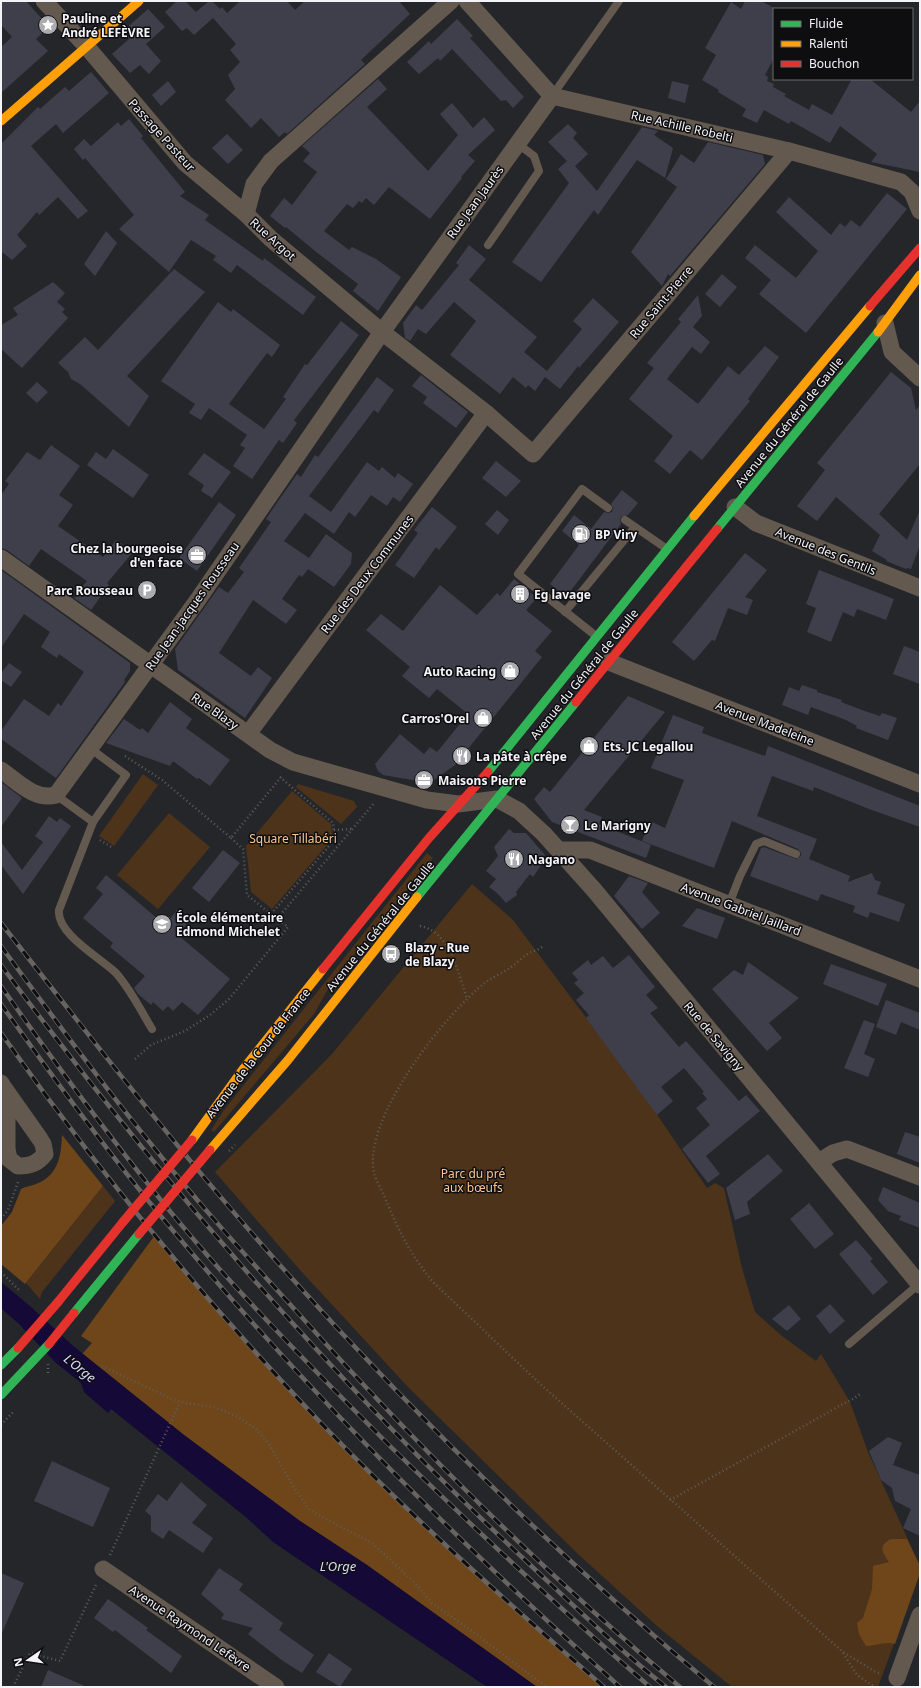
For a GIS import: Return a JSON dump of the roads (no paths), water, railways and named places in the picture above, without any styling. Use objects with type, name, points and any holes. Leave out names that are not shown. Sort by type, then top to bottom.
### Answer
[{"type":"main road","points":[[1,121],[139,1]]},
{"type":"main road","name":"Avenue du Général de Gaulle","points":[[610,621],[667,549],[907,261],[918,245]]},
{"type":"main road","name":"Avenue du Général de Gaulle","points":[[1,1395],[31,1364],[229,1126],[256,1100],[311,1033],[377,946],[885,324],[920,276]]},
{"type":"main road","name":"Avenue du Général de Gaulle","points":[[885,324],[920,288]]},
{"type":"main road","name":"Avenue de la Cour de France","points":[[1,1365],[18,1348],[58,1302],[192,1140],[244,1068],[458,804],[494,764],[610,621]]},
{"type":"street","name":"Passage Pasteur","points":[[44,1],[87,47],[185,163],[246,214]]},
{"type":"street","name":"Rue Argot","points":[[451,1],[271,161],[254,184],[246,214],[271,239],[382,332],[486,413],[533,454]]},
{"type":"street","points":[[467,1],[552,96]]},
{"type":"street","name":"Rue Jean Jaurès","points":[[333,404],[382,332],[552,96]]},
{"type":"street","name":"Rue Achille Robelti","points":[[552,96],[789,151],[901,182],[912,192],[920,211]]},
{"type":"street","name":"Rue Saint-Pierre","points":[[533,454],[789,151]]},
{"type":"street","points":[[885,324],[892,352],[920,378]]},
{"type":"street","name":"Rue Jean-Jacques Rousseau","points":[[50,796],[93,745],[151,665],[333,404]]},
{"type":"street","name":"Rue des Deux Communes","points":[[248,734],[486,413]]},
{"type":"street","name":"Avenue des Gentils","points":[[736,507],[756,524],[920,588]]},
{"type":"street","name":"Rue Blazy","points":[[1,558],[136,652],[151,665],[270,750],[293,762],[384,789],[427,800],[458,804]]},
{"type":"street","name":"Avenue Madeleine","points":[[609,662],[920,784]]},
{"type":"street","points":[[1,770],[39,796],[50,796]]},
{"type":"street","points":[[458,804],[497,799]]},
{"type":"street","name":"Rue de Savigny","points":[[497,799],[519,811],[559,850],[919,1284]]},
{"type":"street","name":"Avenue Gabriel Jaillard","points":[[559,850],[590,850],[920,979]]},
{"type":"street","points":[[3,1085],[43,1144],[45,1149],[44,1154],[38,1162],[26,1166],[18,1166],[9,1159],[7,1149],[7,1112],[3,1085]]},
{"type":"street","points":[[819,1162],[833,1152],[847,1149],[920,1177]]},
{"type":"street","name":"Avenue Raymond Lefèvre","points":[[103,1569],[276,1687]]},
{"type":"street","points":[[897,1678],[920,1615]]},
{"type":"lane","name":"Rue Jean Jaurès","points":[[552,96],[619,1]]},
{"type":"lane","points":[[488,245],[539,171],[534,156],[518,144]]},
{"type":"lane","points":[[597,637],[518,574],[582,489],[608,508]]},
{"type":"lane","points":[[625,520],[667,549]]},
{"type":"lane","points":[[565,612],[636,527]]},
{"type":"lane","points":[[93,745],[126,775],[93,822],[59,910],[58,917],[67,932],[115,973],[124,983],[152,1030]]},
{"type":"lane","points":[[50,796],[93,822]]},
{"type":"lane","points":[[729,904],[740,876],[756,844],[764,841],[796,854]]},
{"type":"lane","points":[[849,1344],[919,1284]]},
{"type":"water","name":"L'Orge","points":[[1,1282],[30,1306],[72,1345],[184,1435],[300,1521],[367,1565],[537,1687],[487,1687],[273,1542],[247,1518],[111,1409],[108,1413],[84,1392],[81,1383],[55,1362],[19,1324],[1,1308]]},
{"type":"railway","points":[[1,923],[92,1040],[185,1155],[249,1230],[358,1351],[472,1468],[531,1524],[591,1580],[714,1687]]},
{"type":"railway","points":[[1,946],[56,1021],[168,1166],[222,1229],[342,1362],[434,1459],[530,1553],[579,1599],[680,1687]]},
{"type":"railway","points":[[1,965],[122,1123],[250,1275],[316,1349],[454,1492],[595,1626],[666,1687]]},
{"type":"railway","points":[[1,986],[104,1128],[158,1197],[215,1264],[280,1335],[392,1448],[487,1539],[551,1599],[650,1687]]},
{"type":"railway","points":[[1,1004],[129,1177],[227,1294],[280,1353],[389,1468],[503,1580],[620,1687]]},
{"type":"railway","points":[[1,1033],[113,1184],[193,1281],[276,1375],[353,1456],[423,1524],[494,1590],[604,1687]]},
{"type":"place","name":"Pauline et André LEFÈVRE","points":[[48,25]]},
{"type":"place","name":"BP Viry","points":[[581,534]]},
{"type":"place","name":"Chez la bourgeoise d'en face","points":[[197,555]]},
{"type":"place","name":"Parc Rousseau","points":[[147,590]]},
{"type":"place","name":"Eg lavage","points":[[520,594]]},
{"type":"place","name":"Auto Racing","points":[[510,671]]},
{"type":"place","name":"Carros'Orel","points":[[483,718]]},
{"type":"place","name":"Ets. JC Legallou","points":[[589,746]]},
{"type":"place","name":"La pâte à crêpe","points":[[462,756]]},
{"type":"place","name":"Maisons Pierre","points":[[424,780]]},
{"type":"place","name":"Le Marigny","points":[[570,825]]},
{"type":"place","name":"Nagano","points":[[514,859]]},
{"type":"place","name":"École élémentaire Edmond Michelet","points":[[162,924]]},
{"type":"place","name":"Blazy - Rue de Blazy","points":[[391,954]]},
{"type":"park label","name":"Square Tillabéri","points":[[293,838]]},
{"type":"park label","name":"Parc du pré aux bœufs","points":[[473,1180]]}]
